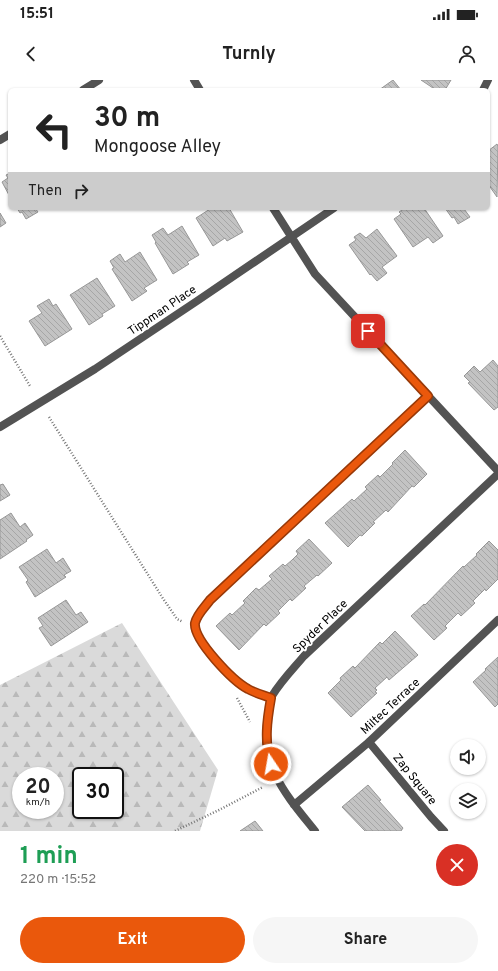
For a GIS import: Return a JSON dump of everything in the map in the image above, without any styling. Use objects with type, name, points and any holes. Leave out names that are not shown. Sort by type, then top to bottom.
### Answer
[{"type":"street","points":[[86,88],[99,80]]},
{"type":"street","points":[[274,210],[315,274],[498,471]]},
{"type":"street","name":"Tippman Place","points":[[0,427],[95,369],[198,302],[331,210]]},
{"type":"street","points":[[271,698],[248,690],[214,658],[196,634],[195,625],[197,617],[210,600],[428,396]]},
{"type":"street","name":"Spyder Place","points":[[315,831],[294,805],[273,773],[266,742],[267,722],[271,698],[287,675],[304,656],[498,474]]},
{"type":"street","name":"Miltec Terrace","points":[[294,805],[370,742],[498,620]]},
{"type":"street","name":"Zap Square","points":[[370,742],[444,831]]},
{"type":"path","points":[[0,336],[30,386]]},
{"type":"path","points":[[49,417],[162,597],[177,618],[187,624]]},
{"type":"path","points":[[236,696],[250,722]]},
{"type":"path","points":[[175,831],[263,787]]},
{"type":"green space","points":[[122,623],[218,770],[200,831],[0,831],[0,685]]},
{"type":"building","points":[[393,80],[399,88],[382,88]]},
{"type":"building","points":[[421,80],[451,80],[446,88],[433,88]]},
{"type":"building","points":[[497,144],[497,197],[490,187],[490,149]]},
{"type":"building","points":[[8,178],[8,193],[2,182]]},
{"type":"building","points":[[18,210],[36,210],[38,212],[26,219],[22,212],[20,213]]},
{"type":"building","points":[[208,210],[230,210],[243,232],[227,241],[225,238],[213,246],[196,218]]},
{"type":"building","points":[[402,210],[425,210],[443,236],[433,243],[428,237],[413,247],[394,219],[401,214],[399,212]]},
{"type":"building","points":[[446,210],[465,210],[470,217],[458,224],[454,217],[452,218]]},
{"type":"building","points":[[0,213],[6,223],[0,227]]},
{"type":"building","points":[[182,226],[199,255],[187,262],[189,264],[173,274],[152,235],[163,228],[168,235]]},
{"type":"building","points":[[377,229],[397,256],[382,267],[387,273],[377,281],[371,274],[370,275],[349,245],[356,240],[354,237],[360,233],[366,238]]},
{"type":"building","points":[[140,252],[157,280],[144,288],[147,291],[132,301],[112,269],[114,268],[110,261],[120,254],[125,262]]},
{"type":"building","points":[[97,278],[115,306],[102,314],[103,316],[89,325],[70,295]]},
{"type":"building","points":[[49,299],[53,306],[56,304],[72,329],[45,346],[29,321],[42,313],[37,306]]},
{"type":"building","points":[[493,360],[498,366],[498,407],[494,410],[468,383],[470,382],[464,376],[474,366],[480,372]]},
{"type":"building","points":[[405,450],[427,474],[414,487],[412,486],[388,512],[386,510],[373,522],[375,523],[362,536],[360,535],[348,547],[325,523],[352,499],[354,501],[367,489],[365,487],[378,475],[380,477]]},
{"type":"building","points":[[3,484],[10,495],[0,501],[0,485]]},
{"type":"building","points":[[11,513],[20,527],[25,523],[33,535],[26,540],[27,541],[0,559],[0,520]]},
{"type":"building","points":[[309,539],[332,563],[304,586],[306,588],[292,601],[290,599],[278,611],[280,613],[266,626],[264,624],[239,650],[216,626],[230,613],[232,615],[245,603],[243,601],[256,588],[259,590],[272,579],[269,576],[283,564],[285,566],[292,560],[298,554],[296,551]]},
{"type":"building","points":[[489,541],[498,550],[498,579],[473,601],[475,603],[461,616],[458,613],[445,626],[447,628],[434,640],[411,616],[424,604],[425,605],[463,566],[464,567],[477,555],[476,554]]},
{"type":"building","points":[[47,549],[56,563],[63,558],[71,571],[64,575],[66,577],[35,597],[26,582],[28,580],[19,567]]},
{"type":"building","points":[[66,600],[76,615],[81,612],[88,622],[51,646],[39,628],[43,626],[38,618]]},
{"type":"building","points":[[395,631],[418,655],[389,680],[387,677],[375,688],[377,690],[375,692],[377,693],[351,717],[328,693],[341,680],[340,678],[353,666],[355,668],[380,642],[382,644]]},
{"type":"building","points":[[498,657],[498,704],[495,707],[473,682]]},
{"type":"building","points":[[368,785],[381,800],[379,801],[403,828],[401,831],[365,831],[342,807]]},
{"type":"building","points":[[255,821],[263,831],[240,831]]},
{"type":"route","points":[[271,764],[266,742],[267,722],[271,698],[248,690],[238,682],[202,644],[196,634],[195,625],[197,617],[210,600],[428,396],[368,331]]}]
